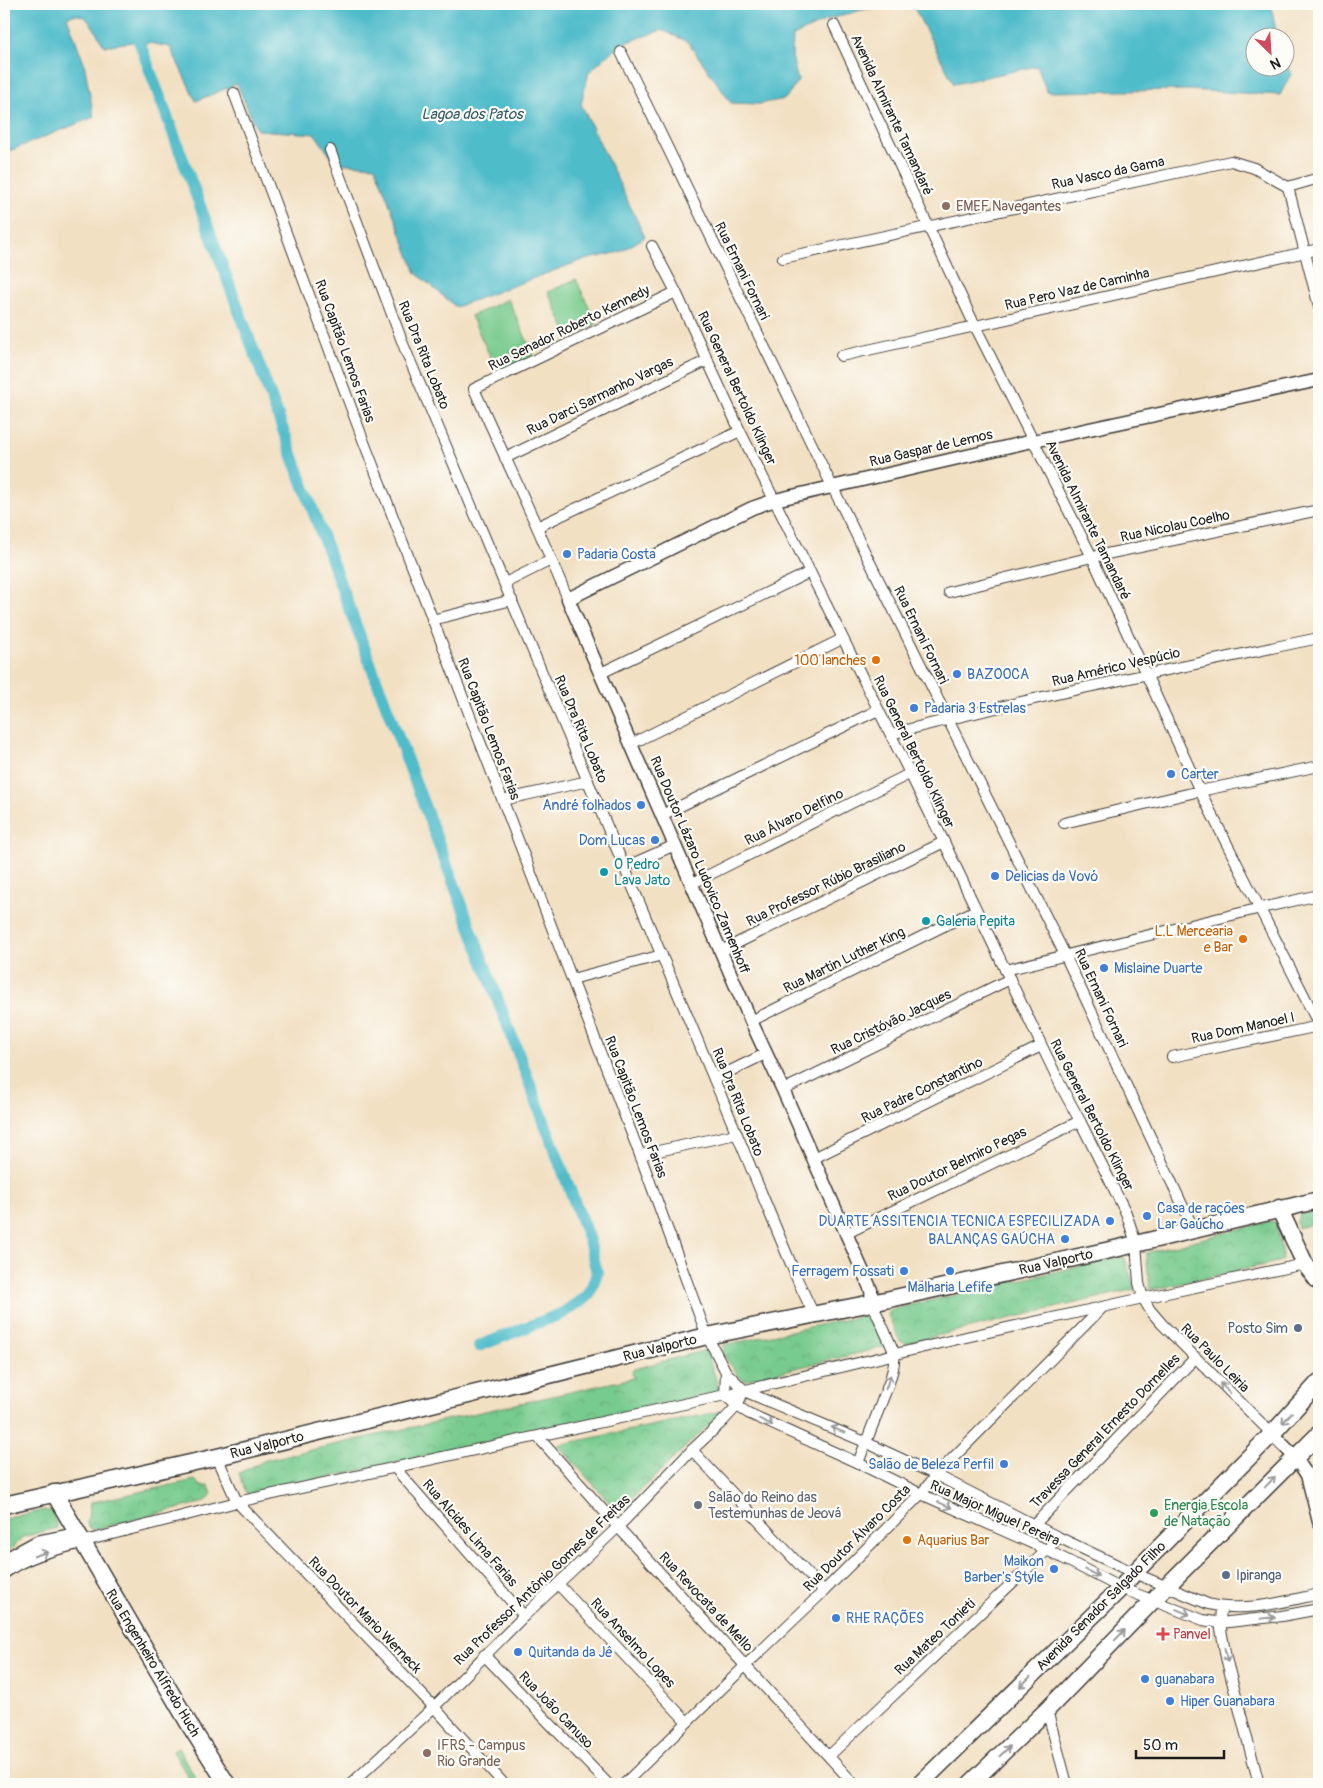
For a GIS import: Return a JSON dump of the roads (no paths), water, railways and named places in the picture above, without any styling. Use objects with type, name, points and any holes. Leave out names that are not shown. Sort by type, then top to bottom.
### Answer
[{"type":"main road","name":"Rua Valporto","points":[[4,1505],[217,1457],[707,1336],[872,1303],[1319,1200]]},
{"type":"main road","points":[[1279,1208],[1305,1264],[1319,1282]]},
{"type":"main road","name":"Avenida Senador Salgado Filho","points":[[920,1784],[1121,1588],[1272,1434],[1319,1382]]},
{"type":"main road","points":[[970,1784],[1047,1710],[1166,1587],[1319,1434]]},
{"type":"main road","name":"Rua Engenheiro Alfredo Huch","points":[[54,1493],[192,1729],[227,1784]]},
{"type":"street","name":"Avenida Almirante Tamandaré","points":[[834,25],[975,326],[1092,557],[1200,791],[1319,1025]]},
{"type":"street","name":"Rua Ernani Fornari","points":[[621,52],[832,486],[1065,954],[1194,1230]]},
{"type":"street","name":"Rua Capitão Lemos Farias","points":[[234,93],[432,620],[640,1155],[707,1336],[726,1372],[744,1390]]},
{"type":"street","name":"Rua Dra Rita Lobato","points":[[330,150],[405,349],[814,1315]]},
{"type":"street","name":"Rua Vasco da Gama","points":[[783,258],[1231,161],[1254,168],[1288,187]]},
{"type":"street","points":[[1319,178],[1288,187],[1319,307]]},
{"type":"street","name":"Rua General Bertoldo Klinger","points":[[652,246],[676,292],[740,431],[944,842],[1062,1088],[1126,1213],[1136,1243],[1139,1284],[1143,1298]]},
{"type":"street","name":"Rua Pero Vaz de Caminha","points":[[841,356],[1319,250]]},
{"type":"street","name":"Rua Senador Roberto Kennedy","points":[[474,389],[676,292]]},
{"type":"street","name":"Rua Darci Sarmanho Vargas","points":[[505,458],[708,360]]},
{"type":"street","name":"Rua Gaspar de Lemos","points":[[568,599],[756,506],[775,500],[1034,441],[1319,380]]},
{"type":"street","name":"Rua Doutor Lázaro Ludovico Zamenhoff","points":[[474,389],[538,527],[750,1021],[814,1158],[872,1290],[872,1303],[895,1354]]},
{"type":"street","points":[[538,527],[740,431]]},
{"type":"street","name":"Rua Nicolau Coelho","points":[[949,592],[1092,557],[1319,510]]},
{"type":"street","points":[[505,583],[551,560]]},
{"type":"street","points":[[601,673],[810,572]]},
{"type":"street","points":[[432,620],[512,600]]},
{"type":"street","name":"Rua Américo Vespúcio","points":[[891,734],[948,719],[1146,674],[1319,638]]},
{"type":"street","points":[[632,744],[842,639]]},
{"type":"street","points":[[662,815],[878,710]]},
{"type":"street","points":[[1064,823],[1200,791],[1319,766]]},
{"type":"street","name":"Rua Álvaro Delfino","points":[[691,884],[910,774]]},
{"type":"street","points":[[502,800],[588,781]]},
{"type":"street","name":"Rua Professor Rúbio Brasiliano","points":[[721,951],[944,842]]},
{"type":"street","points":[[625,867],[675,845]]},
{"type":"street","name":"Rua Cristóvão Jacques","points":[[783,1090],[1008,974],[1065,954],[1319,896]]},
{"type":"street","name":"Rua Martin Luther King","points":[[750,1021],[976,910]]},
{"type":"street","points":[[572,979],[662,955]]},
{"type":"street","name":"Rua Dom Manoel I","points":[[1172,1057],[1319,1025]]},
{"type":"street","name":"Rua Padre Constantino","points":[[814,1158],[1042,1046]]},
{"type":"street","points":[[714,1079],[766,1054]]},
{"type":"street","name":"Rua Doutor Belmiro Pegas","points":[[846,1233],[1080,1121]]},
{"type":"street","points":[[640,1155],[736,1134]]},
{"type":"street","points":[[4,1560],[37,1542],[79,1538],[725,1395],[966,1337],[1305,1264]]},
{"type":"street","name":"Rua Paulo Leiria","points":[[1143,1298],[1162,1324],[1272,1434]]},
{"type":"street","name":"Rua Doutor Álvaro Costa","points":[[624,1784],[824,1591],[921,1494],[936,1474],[1103,1307]]},
{"type":"street","points":[[858,1463],[893,1369],[895,1354]]},
{"type":"street","name":"Travessa General Ernesto Dornelles","points":[[1035,1524],[1195,1358]]},
{"type":"street","points":[[725,1395],[726,1372]]},
{"type":"street","name":"Rua Major Miguel Pereira","points":[[744,1390],[936,1474],[1134,1573],[1208,1604],[1248,1608],[1319,1594]]},
{"type":"street","name":"Rua Professor Antônio Gomes de Freitas","points":[[351,1784],[434,1706],[524,1616],[618,1528],[737,1406],[744,1390]]},
{"type":"street","name":"Rua Major Miguel Pereira","points":[[725,1395],[737,1406],[754,1416],[1047,1550],[1121,1588],[1203,1620],[1220,1623]]},
{"type":"street","points":[[1272,1434],[1295,1457],[1307,1475],[1319,1522]]},
{"type":"street","name":"Rua Revocata de Mello","points":[[538,1436],[618,1528],[854,1784]]},
{"type":"street","points":[[692,1450],[824,1591]]},
{"type":"street","name":"Rua Doutor Mario Werneck","points":[[217,1457],[238,1502],[434,1706],[504,1784]]},
{"type":"street","name":"Rua Alcides Lima Farias","points":[[395,1468],[524,1616]]},
{"type":"street","name":"Rua Mateo Tonieti","points":[[829,1756],[1047,1550],[1058,1536]]},
{"type":"street","points":[[4,1572],[15,1564],[37,1554],[79,1538]]},
{"type":"street","name":"Rua Anselmo Lopes","points":[[558,1584],[687,1722]]},
{"type":"street","points":[[1221,1606],[1220,1623],[1226,1658],[1259,1784]]},
{"type":"street","points":[[1220,1623],[1282,1616],[1319,1609]]},
{"type":"street","name":"Rua João Canuso","points":[[484,1655],[608,1784]]},
{"type":"street","points":[[1047,1710],[1067,1784]]},
{"type":"water","name":"Lagoa dos Patos","points":[[4,4],[903,4],[861,10],[827,20],[793,36],[792,57],[798,81],[785,99],[759,104],[731,103],[688,42],[662,30],[619,45],[589,72],[581,104],[645,237],[620,252],[580,261],[456,307],[416,273],[375,166],[335,163],[315,134],[257,130],[237,84],[196,101],[170,47],[139,41],[104,46],[90,22],[80,15],[67,17],[84,63],[94,117],[4,153]]},
{"type":"water","points":[[912,4],[1271,4],[1275,28],[1246,28],[1246,78],[1289,78],[1280,95],[1187,90],[1047,92],[1037,66],[954,84]]},
{"type":"waterway","points":[[139,41],[342,589],[589,1240],[597,1273],[589,1295],[563,1313],[479,1346]]},
{"type":"place","name":"EMEF Navegantes","points":[[946,206]]},
{"type":"place","name":"Padaria Costa","points":[[567,554]]},
{"type":"place","name":"100 lanches","points":[[876,660]]},
{"type":"place","name":"BAZOOCA","points":[[957,674]]},
{"type":"place","name":"Padaria 3 Estrelas","points":[[914,708]]},
{"type":"place","name":"Carter","points":[[1171,774]]},
{"type":"place","name":"André folhados","points":[[641,805]]},
{"type":"place","name":"Dom Lucas","points":[[655,840]]},
{"type":"place","name":"O Pedro Lava Jato","points":[[604,872]]},
{"type":"place","name":"Delicias da Vovó","points":[[995,876]]},
{"type":"place","name":"Galeria Pepita","points":[[926,921]]},
{"type":"place","name":"L.L Mercearia e Bar","points":[[1243,939]]},
{"type":"place","name":"Mislaine Duarte","points":[[1104,968]]},
{"type":"place","name":"Casa de rações Lar Gaúcho","points":[[1147,1216]]},
{"type":"place","name":"DUARTE ASSITENCIA TECNICA ESPECILIZADA","points":[[1110,1221]]},
{"type":"place","name":"BALANÇAS GAÚCHA","points":[[1065,1239]]},
{"type":"place","name":"Ferragem Fossati","points":[[904,1271]]},
{"type":"place","name":"Malharia Lefife","points":[[950,1271]]},
{"type":"place","name":"Posto Sim","points":[[1298,1328]]},
{"type":"place","name":"Salão de Beleza Perfil","points":[[1004,1464]]},
{"type":"place","name":"Salão do Reino das Testemunhas de Jeová","points":[[698,1505]]},
{"type":"place","name":"Energia Escola de Natação","points":[[1154,1513]]},
{"type":"place","name":"Aquarius Bar","points":[[907,1540]]},
{"type":"place","name":"Maikon Barber's Style","points":[[1054,1569]]},
{"type":"place","name":"Ipiranga","points":[[1226,1575]]},
{"type":"place","name":"RHE RAÇÕES","points":[[836,1618]]},
{"type":"place","name":"Panvel","points":[[1163,1634]]},
{"type":"place","name":"Quitanda da Jê","points":[[518,1652]]},
{"type":"place","name":"guanabara","points":[[1145,1679]]},
{"type":"place","name":"Hiper Guanabara","points":[[1170,1701]]},
{"type":"place","name":"IFRS - Campus Rio Grande","points":[[427,1753]]}]
